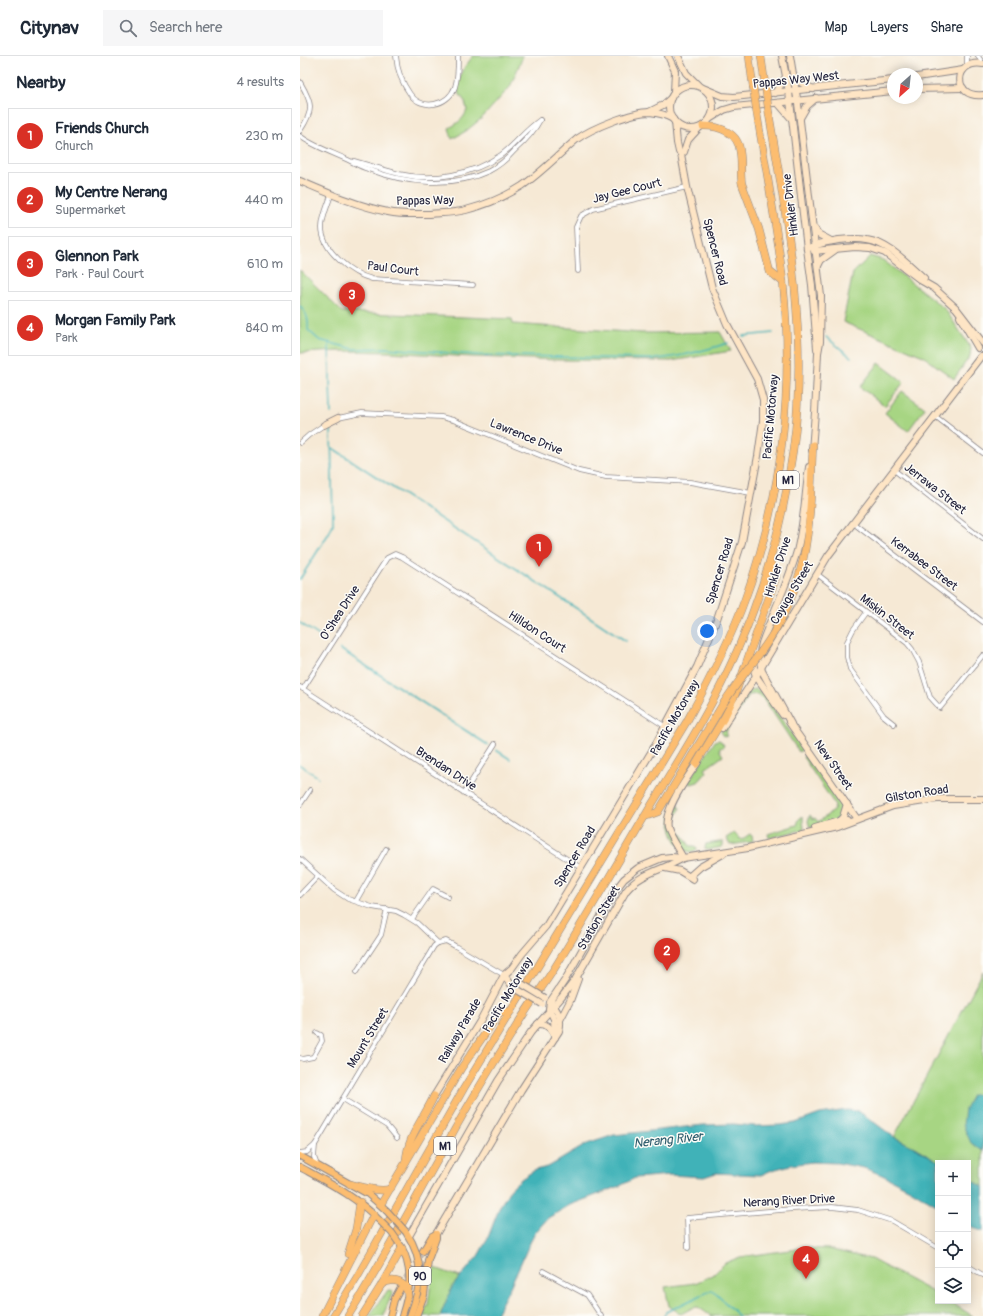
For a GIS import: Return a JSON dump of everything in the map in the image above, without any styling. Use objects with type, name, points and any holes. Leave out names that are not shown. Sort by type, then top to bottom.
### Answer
[{"type":"highway","name":"Pacific Motorway","points":[[333,1316],[357,1277],[464,1088],[687,721],[717,666],[745,599],[770,513],[786,402],[783,282],[749,56]]},
{"type":"highway","name":"Pacific Motorway","points":[[348,1316],[365,1289],[489,1070],[584,920],[721,687],[747,629],[770,562],[782,515],[794,447],[799,362],[798,321],[794,276],[761,56]]},
{"type":"highway","points":[[701,127],[717,127],[729,132],[737,141],[741,154],[740,178],[760,229],[770,272],[783,282]]},
{"type":"highway","points":[[644,817],[658,812],[731,692],[758,657],[784,614],[792,595],[806,547],[809,519],[812,445]]},
{"type":"highway","points":[[696,764],[725,716],[737,691],[776,577],[770,562]]},
{"type":"highway","points":[[380,1204],[406,1163],[448,1090],[483,1036],[500,1012],[511,1011]]},
{"type":"highway","points":[[406,1163],[407,1150],[410,1140],[434,1096]]},
{"type":"highway","points":[[350,1184],[382,1191],[391,1188]]},
{"type":"highway","points":[[337,1284],[353,1241],[360,1202]]},
{"type":"highway","points":[[322,1316],[374,1214]]},
{"type":"highway","points":[[362,1316],[382,1284],[401,1246]]},
{"type":"highway","points":[[382,1284],[390,1281],[399,1281],[405,1286],[408,1296]]},
{"type":"main road","name":"90","points":[[300,1157],[368,1194],[386,1210],[408,1234],[417,1254],[420,1273],[418,1294],[410,1316]]},
{"type":"main road","name":"90","points":[[300,1167],[360,1202],[392,1233],[401,1246],[409,1272],[410,1284],[402,1316]]},
{"type":"main road","points":[[374,1214],[380,1204]]},
{"type":"main road","points":[[401,1246],[408,1234]]},
{"type":"main road","points":[[423,1251],[432,1236],[436,1234]]},
{"type":"main road","points":[[416,1316],[424,1295],[428,1260],[436,1234]]},
{"type":"main road","points":[[390,1316],[393,1303],[400,1289]]},
{"type":"street","points":[[396,56],[398,72],[410,95],[417,101],[426,104],[436,104],[444,101],[450,96],[455,88],[457,80],[458,56]]},
{"type":"street","points":[[668,56],[675,71],[673,95],[669,105],[674,121],[686,128],[701,127]]},
{"type":"street","points":[[678,56],[686,73],[708,92],[714,105],[711,118],[688,140],[684,152],[681,154]]},
{"type":"street","name":"Hinkler Drive","points":[[782,56],[789,92],[812,285],[818,352]]},
{"type":"street","name":"Hinkler Drive","points":[[756,676],[754,659],[788,578],[801,529],[812,445],[822,308],[798,101],[790,56]]},
{"type":"street","points":[[967,56],[965,68],[960,81],[963,88],[970,95],[983,95]]},
{"type":"street","points":[[978,56],[983,64]]},
{"type":"street","points":[[923,76],[965,68],[975,63],[983,64]]},
{"type":"street","points":[[794,76],[800,82],[813,89]]},
{"type":"street","points":[[775,93],[786,77]]},
{"type":"street","name":"Pappas Way West","points":[[701,87],[722,96],[729,97],[887,81]]},
{"type":"street","points":[[300,82],[306,93],[310,108],[310,114],[300,131]]},
{"type":"street","points":[[673,95],[680,88],[686,85],[692,84],[701,87]]},
{"type":"street","points":[[923,89],[963,88]]},
{"type":"street","name":"Pappas Way West","points":[[711,118],[724,110],[734,107],[887,92]]},
{"type":"street","name":"Pappas Way","points":[[300,181],[331,195],[389,213],[438,214],[465,210],[496,200],[522,186],[579,138],[623,118],[649,112],[663,105],[673,95]]},
{"type":"street","points":[[800,118],[807,106],[816,98]]},
{"type":"street","points":[[778,103],[792,119]]},
{"type":"street","name":"Pappas Way","points":[[649,112],[666,115],[674,121]]},
{"type":"street","points":[[300,136],[310,143],[367,169],[382,174],[419,182],[449,181],[479,175],[491,170],[506,160],[534,131],[540,120],[506,151],[489,163],[475,169],[448,176],[432,177],[405,175],[348,160]]},
{"type":"street","name":"Spencer Road","points":[[504,975],[512,968],[546,926],[666,727],[697,667],[717,619],[742,542],[763,421],[763,400],[757,379],[727,324],[716,300],[709,278],[681,154],[678,150],[674,121]]},
{"type":"street","points":[[797,169],[805,158]]},
{"type":"street","name":"Jay Gee Court","points":[[578,271],[576,227],[581,216],[592,209],[687,186]]},
{"type":"street","name":"Paul Court","points":[[331,195],[322,227],[324,240],[329,249],[351,270],[372,279],[473,286]]},
{"type":"street","points":[[813,226],[818,234],[831,241]]},
{"type":"street","points":[[807,249],[815,244],[831,241],[856,239],[879,243],[916,271],[928,284]]},
{"type":"street","points":[[807,249],[816,251],[862,247],[885,253],[928,284],[956,308],[981,345],[978,352],[982,357]]},
{"type":"street","points":[[818,266],[821,260],[836,249]]},
{"type":"street","name":"Cayuga Street","points":[[683,858],[668,829],[667,818],[669,810],[678,793],[756,676],[832,550],[982,357]]},
{"type":"street","name":"Lawrence Drive","points":[[300,443],[309,434],[324,425],[338,418],[354,414],[370,413],[441,417],[453,420],[579,471],[595,475],[678,481],[751,493]]},
{"type":"street","points":[[936,416],[983,453]]},
{"type":"street","name":"Jerrawa Street","points":[[894,470],[983,539]]},
{"type":"street","name":"Kerrabee Street","points":[[853,523],[983,622]]},
{"type":"street","name":"O'Shea Drive","points":[[302,688],[387,558],[394,554],[398,555]]},
{"type":"street","name":"Hilldon Court","points":[[398,555],[666,727]]},
{"type":"street","name":"Miskin Street","points":[[817,574],[900,637],[912,650],[919,662],[930,697],[940,708],[983,655]]},
{"type":"street","points":[[866,612],[853,630],[847,642],[847,657],[850,669],[884,716],[894,724]]},
{"type":"street","name":"Hinkler Drive","points":[[761,667],[759,654],[762,643]]},
{"type":"street","name":"New Street","points":[[761,667],[791,724]]},
{"type":"street","name":"New Street","points":[[756,676],[847,804],[856,819]]},
{"type":"street","points":[[747,689],[754,686],[764,688]]},
{"type":"street","name":"Brendan Drive","points":[[302,688],[581,868]]},
{"type":"street","points":[[464,793],[495,744]]},
{"type":"street","points":[[300,805],[310,790]]},
{"type":"street","name":"Gilston Road","points":[[683,858],[748,848],[832,828],[893,806],[937,799],[983,799]]},
{"type":"street","points":[[839,821],[843,817],[847,804]]},
{"type":"street","name":"Gilston Road","points":[[775,842],[839,821],[856,819]]},
{"type":"street","points":[[356,901],[386,849]]},
{"type":"street","points":[[663,868],[679,870],[692,877],[711,860],[728,851]]},
{"type":"street","name":"Station Street","points":[[551,1005],[613,895],[624,879],[638,868],[654,861],[671,857],[683,858]]},
{"type":"street","name":"Station Street","points":[[551,1005],[571,986],[629,888],[646,874],[671,865],[683,858]]},
{"type":"street","points":[[300,859],[334,890],[348,899],[372,907],[396,911],[412,919],[438,942],[446,941],[517,981],[551,1005],[560,1015],[559,1030],[521,1090],[436,1234]]},
{"type":"street","points":[[300,895],[318,876]]},
{"type":"street","points":[[412,919],[433,889],[448,897]]},
{"type":"street","points":[[357,972],[381,935],[386,909]]},
{"type":"street","name":"Mount Street","points":[[315,1145],[434,946],[438,942]]},
{"type":"street","points":[[560,1020],[570,1001],[583,967]]},
{"type":"street","points":[[504,975],[513,986],[542,1004],[551,1005]]},
{"type":"street","name":"Railway Parade","points":[[434,1096],[480,1021],[504,975]]},
{"type":"street","points":[[408,1234],[498,1081],[551,1005]]},
{"type":"street","points":[[551,1005],[554,1019],[555,1037]]},
{"type":"street","points":[[538,1024],[548,1026],[555,1037]]},
{"type":"street","points":[[300,1058],[303,1060],[312,1057],[322,1041],[321,1035],[317,1033]]},
{"type":"street","points":[[343,1098],[387,1126],[397,1138]]},
{"type":"street","points":[[300,1153],[307,1152],[315,1145]]},
{"type":"street","points":[[315,1145],[314,1157],[318,1167]]},
{"type":"street","name":"Nerang River Drive","points":[[688,1248],[687,1218],[832,1207],[858,1210],[892,1221],[935,1246]]},
{"type":"street","points":[[971,1268],[983,1275]]},
{"type":"street","points":[[543,1271],[587,1295],[601,1316]]},
{"type":"green space","points":[[473,56],[523,56],[510,87],[482,118],[466,131],[452,139],[449,128],[460,121],[467,110],[465,102],[457,90],[462,71]]},
{"type":"green space","points":[[870,256],[883,260],[945,309],[971,348],[970,356],[954,379],[923,356],[843,322],[853,273]]},
{"type":"green space","points":[[300,270],[342,312],[512,319],[513,324],[642,333],[720,332],[731,351],[671,361],[560,360],[388,352],[341,351],[300,353]]},
{"type":"green space","points":[[879,363],[904,382],[885,406],[860,387]]},
{"type":"green space","points":[[902,391],[925,408],[908,431],[885,413]]},
{"type":"green space","points":[[756,689],[762,692],[803,749],[799,752],[766,702],[758,694],[749,695],[727,729],[726,737],[722,735],[721,732],[747,693],[750,690]]},
{"type":"green space","points":[[719,740],[724,746],[719,749],[723,756],[705,769],[707,772],[698,782],[691,784],[688,782],[715,741]]},
{"type":"green space","points":[[807,755],[843,808],[842,814],[834,821],[810,828],[808,821],[810,815],[818,822],[834,810],[835,805],[803,757]]},
{"type":"green space","points":[[677,804],[680,809],[673,821],[690,846],[695,846],[697,850],[691,852],[684,850],[674,838],[671,829],[671,820],[672,811]]},
{"type":"green space","points":[[803,816],[804,828],[802,830],[769,838],[768,834],[797,825],[799,819]]},
{"type":"green space","points":[[734,833],[741,840],[750,834],[753,841],[730,845],[726,838]]},
{"type":"green space","points":[[723,842],[722,847],[706,850],[706,844]]},
{"type":"green space","points":[[983,972],[983,1187],[971,1179],[971,1160],[936,1160],[894,1137]]},
{"type":"green space","points":[[804,1248],[828,1249],[871,1259],[935,1293],[935,1304],[953,1304],[973,1316],[711,1316],[698,1307],[692,1308],[681,1314],[669,1306],[665,1287],[695,1283],[713,1275],[725,1263],[740,1257]]},
{"type":"green space","points":[[435,1268],[460,1277],[452,1287],[440,1316],[422,1316],[428,1304],[432,1275]]},
{"type":"green space","points":[[388,1290],[393,1292],[384,1316],[369,1316]]},
{"type":"water","points":[[983,1094],[983,1151],[971,1143],[963,1125],[965,1109],[972,1095]]},
{"type":"water","name":"Nerang River","points":[[847,1110],[858,1111],[894,1137],[936,1160],[935,1204],[910,1189],[882,1175],[864,1168],[837,1163],[812,1162],[791,1165],[772,1170],[761,1175],[716,1173],[704,1177],[670,1175],[635,1178],[620,1186],[570,1205],[548,1218],[534,1234],[495,1316],[440,1316],[452,1287],[478,1256],[487,1240],[500,1206],[511,1188],[535,1170],[548,1167],[587,1144],[614,1135],[703,1125],[780,1125],[795,1123],[820,1114]]},
{"type":"water","points":[[971,1179],[983,1187],[983,1232],[971,1226]]},
{"type":"waterway","points":[[300,306],[307,317],[308,330],[319,340],[354,349],[386,348],[478,355],[652,359],[690,354],[728,343]]},
{"type":"waterway","points":[[743,336],[773,333]]},
{"type":"waterway","points":[[826,337],[851,357]]},
{"type":"waterway","points":[[329,343],[331,413]]},
{"type":"waterway","points":[[300,579],[329,533],[333,524],[331,429]]},
{"type":"waterway","points":[[331,447],[626,641]]},
{"type":"waterway","points":[[300,623],[324,639]]},
{"type":"waterway","points":[[340,649],[488,745]]},
{"type":"waterway","points":[[496,750],[510,759]]},
{"type":"waterway","points":[[300,765],[318,777]]},
{"type":"waterway","points":[[664,1316],[666,1312],[712,1290],[739,1316]]},
{"type":"tunnel","points":[[401,1287],[423,1251]]},
{"type":"place","name":"Glennon Park","points":[[352,315]]},
{"type":"place","name":"Friends Church","points":[[539,567]]},
{"type":"place","name":"My Centre Nerang","points":[[667,971]]},
{"type":"place","name":"Morgan Family Park","points":[[806,1279]]}]
